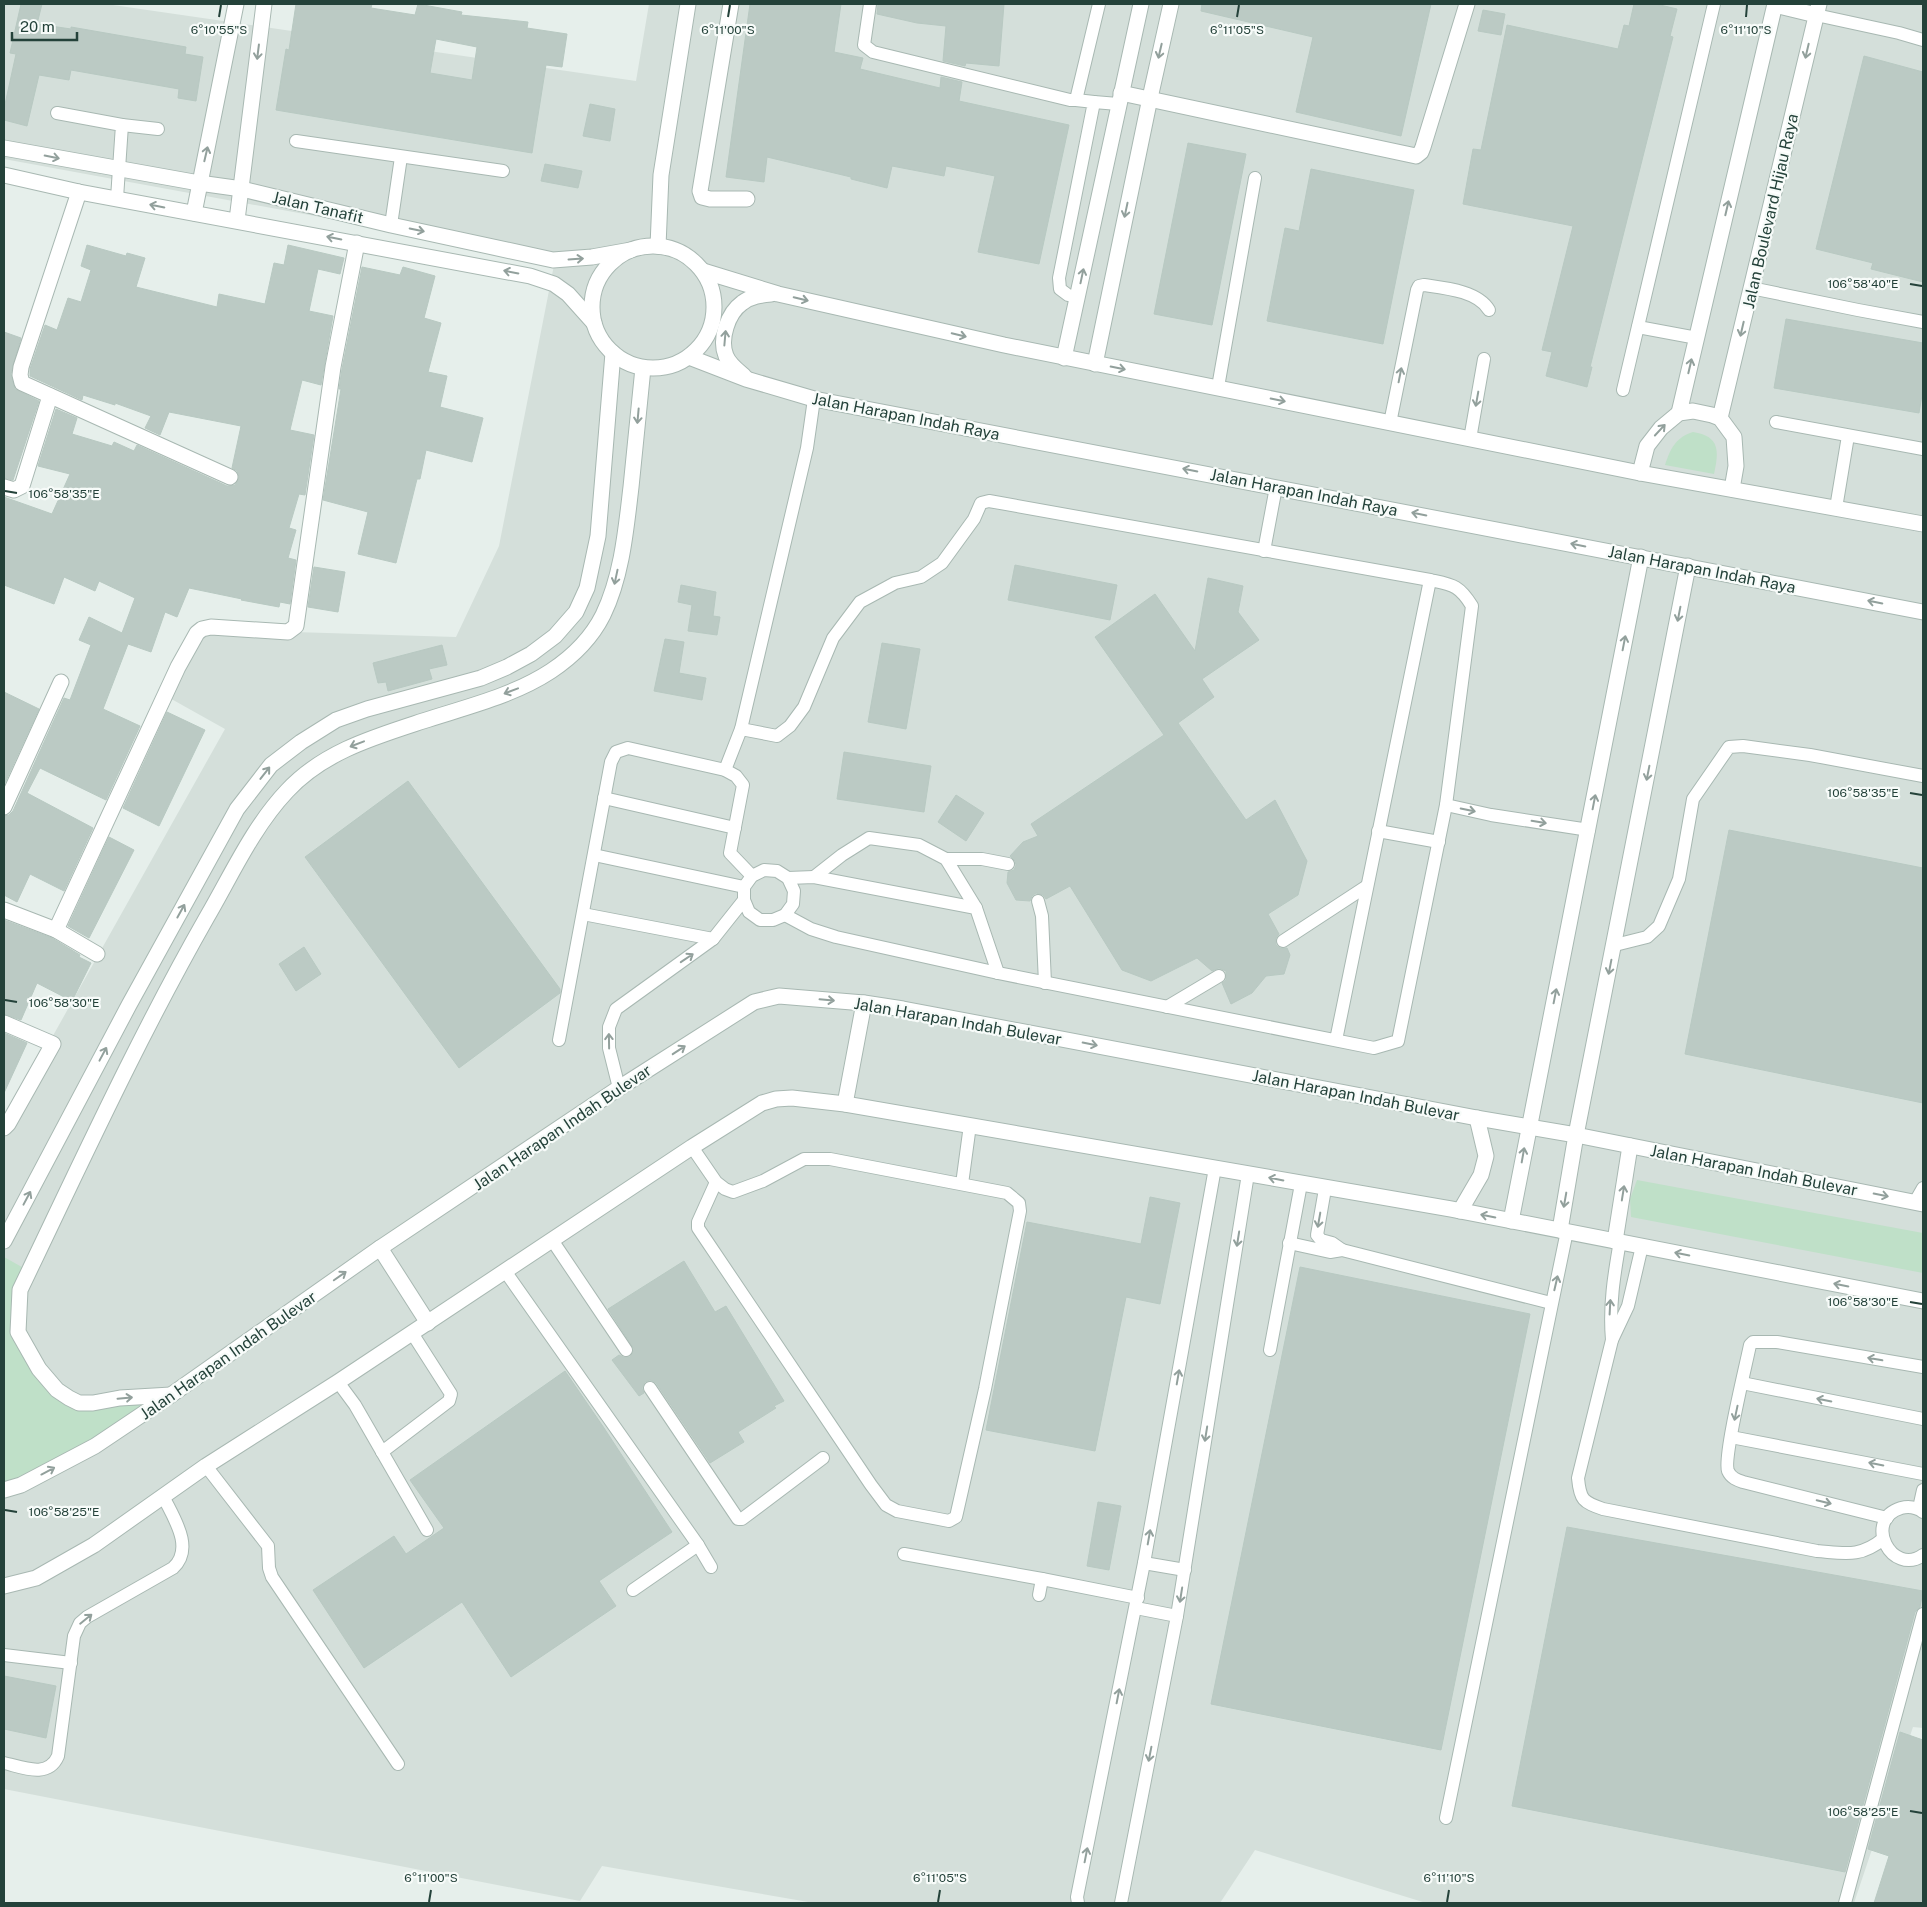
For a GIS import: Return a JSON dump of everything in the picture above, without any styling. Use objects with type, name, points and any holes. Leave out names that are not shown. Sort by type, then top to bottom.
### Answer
[{"type":"street","points":[[194,213],[236,4]]},
{"type":"street","points":[[237,220],[264,4]]},
{"type":"street","points":[[658,246],[661,175],[688,4]]},
{"type":"street","points":[[731,4],[700,191],[702,197],[710,199],[747,199]]},
{"type":"street","points":[[1064,358],[1141,4]]},
{"type":"street","points":[[1095,364],[1171,4]]},
{"type":"street","points":[[1120,98],[1150,98],[1416,156],[1423,147],[1467,4]]},
{"type":"street","points":[[1679,413],[1775,4],[1817,9]]},
{"type":"street","name":"Jalan Boulevard Hijau Raya","points":[[1720,418],[1817,9]]},
{"type":"street","name":"Jalan Tanafit","points":[[4,148],[199,184],[242,189],[391,225],[553,260],[592,258],[631,250]]},
{"type":"street","name":"Jalan Tanafit","points":[[4,175],[79,192],[357,242],[530,276],[554,284],[568,294],[594,323]]},
{"type":"street","points":[[79,192],[21,367],[22,383],[230,477]]},
{"type":"street","points":[[56,930],[178,667],[197,633],[202,629],[211,627],[288,632],[296,626],[333,367],[357,242]]},
{"type":"street","points":[[658,246],[671,248],[683,254],[703,271],[710,283],[714,296],[713,317],[707,336],[699,348],[689,357],[667,367],[643,368],[627,363],[613,354],[601,340],[594,323],[593,298],[596,286],[610,264],[631,250],[658,246]]},
{"type":"street","points":[[703,271],[778,294],[1064,358],[1218,387],[1640,473],[1923,524]]},
{"type":"street","points":[[746,379],[726,356],[723,340],[728,322],[741,303],[755,296],[778,294]]},
{"type":"street","points":[[5,1236],[237,809],[271,765],[301,742],[336,720],[374,707],[481,678],[507,667],[531,654],[555,636],[576,612],[586,588],[598,536],[613,354]]},
{"type":"street","name":"Jalan Harapan Indah Raya","points":[[689,357],[746,379],[814,399],[1923,612]]},
{"type":"street","points":[[172,1395],[120,1398],[93,1403],[79,1402],[56,1390],[38,1369],[18,1332],[20,1290],[167,987],[261,823],[288,790],[317,765],[351,745],[519,688],[551,671],[574,653],[586,640],[602,616],[615,583],[627,523],[643,368]]},
{"type":"street","points":[[4,487],[14,490],[22,486],[50,396]]},
{"type":"street","points":[[1640,473],[1647,446],[1661,428],[1679,413],[1693,411],[1720,418],[1734,436],[1736,466],[1732,489]]},
{"type":"street","points":[[1511,1221],[1641,557]]},
{"type":"street","points":[[1564,1230],[1576,1135],[1615,945],[1688,566]]},
{"type":"street","points":[[4,807],[61,682]]},
{"type":"street","points":[[4,910],[56,930],[97,954]]},
{"type":"street","name":"Jalan Harapan Indah Bulevar","points":[[4,1490],[21,1485],[95,1446],[619,1088],[754,1002],[779,996],[864,1003],[922,1012],[1477,1118],[1576,1135],[1919,1203]]},
{"type":"street","points":[[845,1104],[864,1003]]},
{"type":"street","points":[[4,1023],[53,1044],[4,1128]]},
{"type":"street","points":[[4,1586],[36,1578],[94,1545],[206,1466],[338,1382],[692,1147],[762,1103],[776,1099],[792,1098],[845,1104],[1460,1211],[1923,1301]]},
{"type":"street","points":[[1460,1211],[1481,1175],[1486,1156],[1477,1118]]},
{"type":"street","points":[[1617,1241],[1630,1146]]},
{"type":"street","points":[[382,1251],[428,1322]]},
{"type":"lane","points":[[870,4],[864,45],[873,52],[1064,99],[1094,102],[1120,98]]},
{"type":"lane","points":[[1076,100],[1099,4]]},
{"type":"lane","points":[[1624,390],[1714,4]]},
{"type":"lane","points":[[1817,9],[1923,40]]},
{"type":"lane","points":[[1077,297],[1068,295],[1060,289],[1059,278],[1094,102]]},
{"type":"lane","points":[[57,113],[122,125],[158,129]]},
{"type":"lane","points":[[117,198],[122,125]]},
{"type":"lane","points":[[296,141],[503,171]]},
{"type":"lane","points":[[391,225],[401,157]]},
{"type":"lane","points":[[1218,387],[1255,178]]},
{"type":"lane","points":[[1390,423],[1416,290],[1419,286],[1424,285],[1459,292],[1484,301],[1489,310]]},
{"type":"lane","points":[[1751,288],[1923,322]]},
{"type":"lane","points":[[1638,327],[1696,338]]},
{"type":"lane","points":[[1470,439],[1484,359]]},
{"type":"lane","points":[[726,770],[741,729],[807,448],[814,399]]},
{"type":"lane","points":[[1776,422],[1923,449]]},
{"type":"lane","points":[[1836,508],[1848,436]]},
{"type":"lane","points":[[1264,551],[1276,487]]},
{"type":"lane","points":[[741,729],[777,736],[790,726],[804,707],[833,638],[860,602],[895,583],[921,577],[942,562],[974,519],[981,503],[988,501],[1450,584],[1463,591],[1472,606],[1446,806],[1398,1041],[1374,1048],[1045,983],[836,937],[811,929],[785,915]]},
{"type":"lane","points":[[1336,1040],[1430,580]]},
{"type":"lane","points":[[1615,945],[1647,937],[1659,926],[1678,879],[1693,799],[1729,747],[1743,746],[1810,755],[1923,776]]},
{"type":"lane","points":[[558,1040],[611,762],[616,752],[628,748],[726,770],[736,776],[743,785],[730,853],[752,876]]},
{"type":"lane","points":[[604,798],[735,828]]},
{"type":"lane","points":[[1446,806],[1589,830]]},
{"type":"lane","points":[[1378,831],[1439,842]]},
{"type":"lane","points":[[814,877],[842,855],[869,838],[919,845],[946,859],[982,859],[1008,864]]},
{"type":"lane","points":[[594,855],[744,887]]},
{"type":"lane","points":[[946,859],[976,908],[998,973]]},
{"type":"lane","points":[[764,870],[777,871],[788,878],[794,891],[793,904],[785,915],[773,920],[760,920],[749,912],[744,900],[744,887],[752,876],[764,870]]},
{"type":"lane","points":[[788,878],[814,877],[976,908]]},
{"type":"lane","points":[[1283,941],[1367,886]]},
{"type":"lane","points":[[619,1088],[609,1048],[609,1027],[616,1009],[712,939],[744,900]]},
{"type":"lane","points":[[1038,901],[1042,916],[1045,983]]},
{"type":"lane","points":[[583,914],[712,939]]},
{"type":"lane","points":[[1167,1007],[1219,976]]},
{"type":"lane","points":[[962,1184],[970,1125]]},
{"type":"lane","points":[[692,1147],[716,1182],[733,1192],[763,1181],[804,1159],[815,1158],[830,1159],[1007,1193],[1019,1203],[1020,1211],[983,1399],[956,1517],[950,1521],[898,1511],[886,1505],[871,1485],[698,1228],[698,1222],[716,1182]]},
{"type":"lane","points":[[1078,1903],[1077,1897],[1137,1603],[1215,1168]]},
{"type":"lane","points":[[1121,1903],[1177,1616],[1248,1174]]},
{"type":"lane","points":[[1270,1350],[1300,1184]]},
{"type":"lane","points":[[1919,1203],[1923,1188]]},
{"type":"lane","points":[[1325,1189],[1317,1235],[1321,1240],[1332,1243],[1342,1250],[1552,1302]]},
{"type":"lane","points":[[1446,1818],[1552,1302],[1564,1230]]},
{"type":"lane","points":[[552,1240],[626,1350]]},
{"type":"lane","points":[[1612,1340],[1611,1294],[1617,1241]]},
{"type":"lane","points":[[1289,1243],[1330,1252],[1342,1250]]},
{"type":"lane","points":[[1642,1246],[1628,1306],[1612,1340],[1578,1478],[1579,1492],[1586,1503],[1603,1509],[1817,1551],[1850,1554],[1873,1547],[1883,1539]]},
{"type":"lane","points":[[505,1271],[698,1545],[711,1567]]},
{"type":"lane","points":[[382,1452],[449,1401],[451,1394],[412,1333]]},
{"type":"lane","points":[[1887,1518],[1733,1478],[1728,1470],[1728,1450],[1750,1345],[1757,1341],[1778,1342],[1923,1367]]},
{"type":"lane","points":[[338,1382],[354,1405],[427,1530]]},
{"type":"lane","points":[[1742,1383],[1923,1419]]},
{"type":"lane","points":[[650,1388],[738,1519],[742,1519],[823,1458]]},
{"type":"lane","points":[[1731,1436],[1923,1474]]},
{"type":"lane","points":[[206,1466],[268,1546],[269,1568],[272,1577],[398,1764]]},
{"type":"lane","points":[[1923,1490],[1921,1510],[1907,1506],[1896,1510],[1887,1518],[1882,1528],[1883,1539],[1888,1550],[1898,1558],[1909,1560],[1923,1555]]},
{"type":"lane","points":[[4,1763],[37,1770],[50,1767],[55,1763],[58,1756],[74,1636],[80,1623],[87,1616],[173,1568],[182,1558],[182,1540],[163,1496]]},
{"type":"lane","points":[[633,1590],[698,1545]]},
{"type":"lane","points":[[904,1554],[1042,1579],[1137,1603],[1177,1616]]},
{"type":"lane","points":[[1144,1563],[1185,1570]]},
{"type":"lane","points":[[1039,1595],[1042,1579]]},
{"type":"lane","points":[[1845,1903],[1923,1614]]},
{"type":"lane","points":[[4,1655],[71,1663]]},
{"type":"shaded area","points":[[4,4],[106,4],[636,81],[649,4],[1923,4],[1923,1728],[1913,1727],[1854,1903],[1426,1903],[1255,1850],[1220,1903],[814,1903],[602,1866],[580,1901],[4,1789],[4,1123],[225,729],[166,696],[199,629],[456,637],[499,546],[555,260],[4,159]]},
{"type":"green space","points":[[1693,432],[1708,437],[1716,446],[1717,458],[1714,474],[1665,465],[1674,444],[1682,437]]},
{"type":"green space","points":[[1637,1180],[1923,1233],[1923,1273],[1631,1217],[1630,1199]]},
{"type":"green space","points":[[4,1257],[29,1271],[18,1332],[69,1398],[171,1395],[4,1490]]},
{"type":"building","points":[[21,4],[42,4],[37,24],[71,29],[71,27],[186,47],[185,54],[203,57],[196,101],[178,98],[179,89],[71,70],[69,80],[39,75],[27,126],[4,120],[4,109],[16,54],[10,53]]},
{"type":"building","points":[[296,4],[372,4],[371,8],[415,15],[418,4],[462,12],[461,15],[528,22],[527,28],[567,34],[562,67],[546,65],[532,153],[276,110],[286,49],[289,50]],"holes":[[[436,39],[477,47],[472,80],[430,73]]]},
{"type":"building","points":[[750,4],[841,4],[834,52],[863,58],[860,69],[940,88],[941,77],[962,82],[959,101],[1069,125],[1039,264],[978,252],[995,176],[946,166],[944,176],[892,166],[887,188],[851,179],[851,177],[767,157],[764,182],[726,177]]},
{"type":"building","points":[[878,4],[1004,4],[999,66],[966,63],[965,66],[943,61],[946,26],[917,23],[877,14]]},
{"type":"building","points":[[1202,4],[1431,4],[1401,136],[1296,112],[1313,37],[1201,11]]},
{"type":"building","points":[[1634,4],[1656,4],[1677,9],[1670,36],[1673,37],[1590,367],[1592,367],[1587,387],[1546,376],[1552,352],[1542,350],[1573,226],[1463,204],[1473,149],[1481,150],[1507,25],[1618,49],[1624,25],[1629,26]]},
{"type":"building","points":[[1483,10],[1505,14],[1501,35],[1478,31]]},
{"type":"building","points":[[1864,56],[1923,72],[1923,282],[1871,269],[1873,263],[1816,249]]},
{"type":"building","points":[[590,104],[615,109],[610,141],[583,136]]},
{"type":"building","points":[[1188,143],[1246,154],[1212,325],[1154,314]]},
{"type":"building","points":[[545,164],[582,171],[578,188],[541,181]]},
{"type":"building","points":[[1311,169],[1414,190],[1383,344],[1267,321],[1285,228],[1299,231]]},
{"type":"building","points":[[87,245],[126,256],[127,253],[145,258],[136,287],[217,307],[219,294],[265,304],[274,263],[284,265],[288,245],[344,258],[340,274],[318,269],[309,311],[333,316],[321,385],[302,380],[290,430],[314,435],[305,495],[299,494],[289,528],[296,530],[288,558],[296,560],[290,604],[280,602],[279,607],[189,588],[177,617],[165,612],[151,652],[128,644],[103,709],[140,726],[106,800],[40,768],[27,793],[93,828],[64,891],[30,874],[17,902],[4,895],[4,816],[9,815],[13,811],[64,698],[70,700],[91,645],[79,640],[89,617],[122,633],[135,598],[99,581],[95,591],[64,577],[54,604],[4,585],[4,497],[52,514],[70,474],[38,466],[56,409],[77,418],[72,434],[112,446],[114,442],[134,451],[137,445],[227,486],[235,485],[239,477],[237,471],[232,468],[241,426],[169,412],[160,435],[145,428],[151,416],[115,403],[115,405],[83,395],[82,400],[30,376],[30,369],[45,325],[57,330],[68,298],[81,302],[91,270],[81,266]]},
{"type":"building","points":[[362,267],[400,275],[403,267],[435,276],[424,318],[441,323],[428,372],[447,376],[440,407],[483,418],[472,462],[426,450],[420,479],[417,479],[396,563],[358,554],[368,512],[323,500],[341,389],[339,389],[342,369]]},
{"type":"building","points":[[1786,319],[1923,343],[1923,389],[1919,413],[1774,388]]},
{"type":"building","points":[[4,332],[21,338],[11,374],[15,389],[39,401],[13,480],[4,478]]},
{"type":"building","points":[[1015,565],[1117,585],[1110,620],[1008,600]]},
{"type":"building","points":[[314,567],[345,572],[338,612],[308,607]]},
{"type":"building","points":[[1208,578],[1243,586],[1238,612],[1259,640],[1202,679],[1214,697],[1178,723],[1246,820],[1275,800],[1307,861],[1298,895],[1268,914],[1279,934],[1276,938],[1276,945],[1280,948],[1287,948],[1290,955],[1284,974],[1266,976],[1252,993],[1231,1004],[1222,983],[1226,980],[1226,971],[1219,968],[1212,971],[1197,958],[1151,981],[1122,970],[1070,886],[1046,899],[1043,895],[1036,893],[1030,901],[1016,900],[1007,883],[1008,872],[1014,870],[1016,865],[1010,856],[1023,842],[1038,836],[1031,824],[1164,735],[1095,637],[1155,594],[1195,651]]},
{"type":"building","points":[[681,585],[716,592],[713,616],[720,617],[717,635],[688,631],[692,605],[678,602]]},
{"type":"building","points":[[665,639],[684,642],[679,673],[706,678],[702,700],[654,691]]},
{"type":"building","points":[[882,643],[920,649],[906,729],[868,722]]},
{"type":"building","points":[[442,645],[447,665],[429,669],[432,679],[388,691],[386,682],[378,683],[373,663]]},
{"type":"building","points":[[4,692],[39,709],[4,785]]},
{"type":"building","points":[[167,712],[205,730],[159,826],[123,808]]},
{"type":"building","points":[[844,752],[931,766],[924,812],[837,799]]},
{"type":"building","points":[[408,781],[560,989],[560,993],[459,1068],[305,857]]},
{"type":"building","points":[[956,795],[984,813],[966,841],[938,822]]},
{"type":"building","points":[[1729,830],[1923,868],[1923,1103],[1685,1054]]},
{"type":"building","points":[[109,837],[134,850],[89,938],[68,926]]},
{"type":"building","points":[[4,920],[52,938],[91,963],[72,1001],[37,983],[21,1020],[4,1014]]},
{"type":"building","points":[[304,947],[321,974],[296,991],[279,964]]},
{"type":"building","points":[[4,1033],[27,1043],[4,1093]]},
{"type":"building","points":[[1150,1197],[1180,1203],[1160,1304],[1126,1297],[1095,1451],[986,1430],[1027,1222],[1141,1244]]},
{"type":"building","points":[[684,1261],[715,1312],[726,1306],[784,1401],[738,1432],[744,1442],[710,1463],[656,1383],[650,1380],[645,1382],[642,1388],[644,1393],[639,1396],[612,1360],[619,1355],[630,1357],[634,1349],[608,1309]]},
{"type":"building","points":[[1300,1267],[1530,1314],[1441,1750],[1211,1704]]},
{"type":"building","points":[[565,1371],[672,1532],[599,1581],[616,1606],[511,1677],[462,1602],[364,1668],[313,1590],[394,1536],[406,1554],[444,1528],[410,1480]]},
{"type":"building","points":[[1098,1502],[1121,1506],[1109,1570],[1087,1566]]},
{"type":"building","points":[[1567,1527],[1923,1591],[1920,1607],[1915,1612],[1845,1872],[1512,1806]]},
{"type":"building","points":[[4,1676],[56,1686],[46,1738],[4,1729]]},
{"type":"building","points":[[1900,1732],[1923,1740],[1923,1903],[1874,1903],[1889,1856],[1868,1849]]}]
